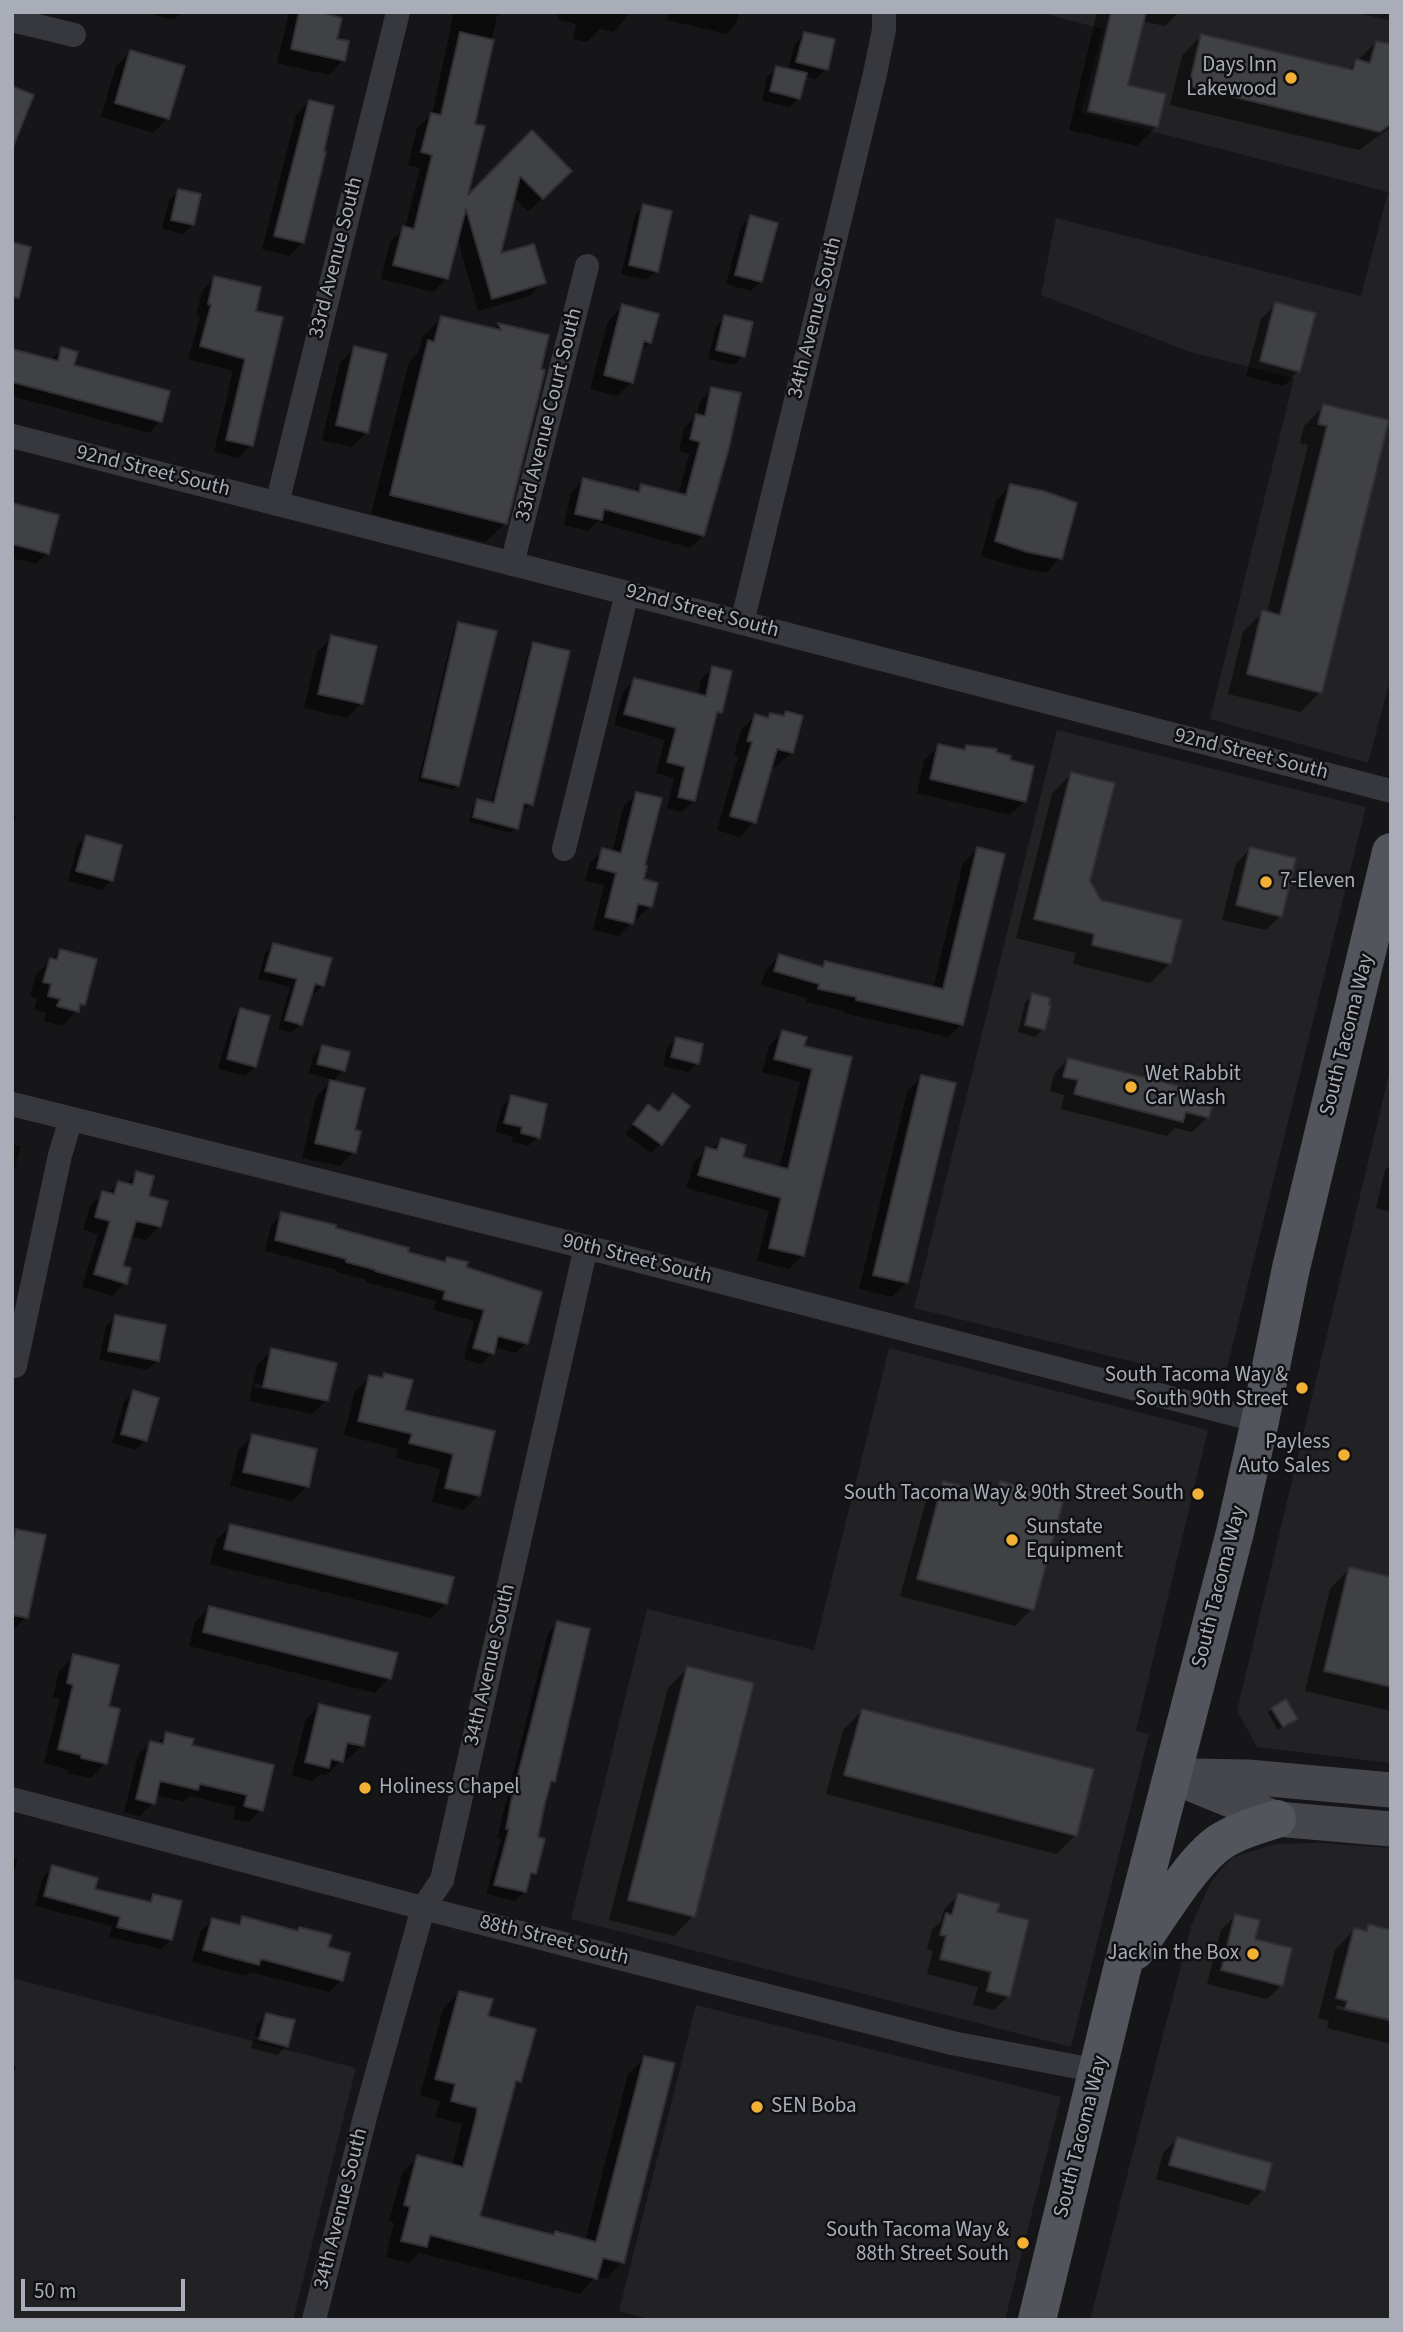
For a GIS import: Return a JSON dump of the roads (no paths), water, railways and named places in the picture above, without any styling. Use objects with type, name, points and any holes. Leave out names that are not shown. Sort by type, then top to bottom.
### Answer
[{"type":"main road","name":"South Tacoma Way","points":[[1037,2320],[1122,1969],[1235,1532],[1261,1421],[1291,1268],[1391,852]]},
{"type":"main road","points":[[1172,1776],[1248,1777],[1391,1790]]},
{"type":"main road","points":[[1172,1776],[1276,1819],[1391,1829]]},
{"type":"main road","points":[[1122,1969],[1198,1863],[1220,1842],[1276,1819]]},
{"type":"street","name":"33rd Avenue South","points":[[276,504],[398,12]]},
{"type":"street","name":"34th Avenue South","points":[[742,623],[874,78],[884,30],[884,12]]},
{"type":"street","points":[[12,20],[74,35]]},
{"type":"street","name":"33rd Avenue Court South","points":[[512,564],[587,267]]},
{"type":"street","name":"92nd Street South","points":[[12,436],[1391,791]]},
{"type":"street","points":[[564,849],[627,593]]},
{"type":"street","name":"90th Street South","points":[[12,1104],[586,1247],[1261,1421]]},
{"type":"street","points":[[15,1366],[60,1155],[71,1119]]},
{"type":"street","name":"34th Avenue South","points":[[314,2320],[366,2113],[423,1908],[442,1880],[586,1247]]},
{"type":"street","name":"88th Street South","points":[[12,1799],[423,1908],[952,2043],[1099,2071]]},
{"type":"place","name":"Days Inn Lakewood","points":[[1291,78]]},
{"type":"place","name":"7-Eleven","points":[[1266,882]]},
{"type":"place","name":"Wet Rabbit Car Wash","points":[[1131,1087]]},
{"type":"place","name":"South Tacoma Way & South 90th Street","points":[[1302,1388]]},
{"type":"place","name":"Payless Auto Sales","points":[[1344,1455]]},
{"type":"place","name":"South Tacoma Way & 90th Street South","points":[[1198,1494]]},
{"type":"place","name":"Sunstate Equipment","points":[[1012,1540]]},
{"type":"place","name":"Holiness Chapel","points":[[365,1788]]},
{"type":"place","name":"Jack in the Box","points":[[1253,1954]]},
{"type":"place","name":"SEN Boba","points":[[757,2107]]},
{"type":"place","name":"South Tacoma Way & 88th Street South","points":[[1023,2243]]}]
